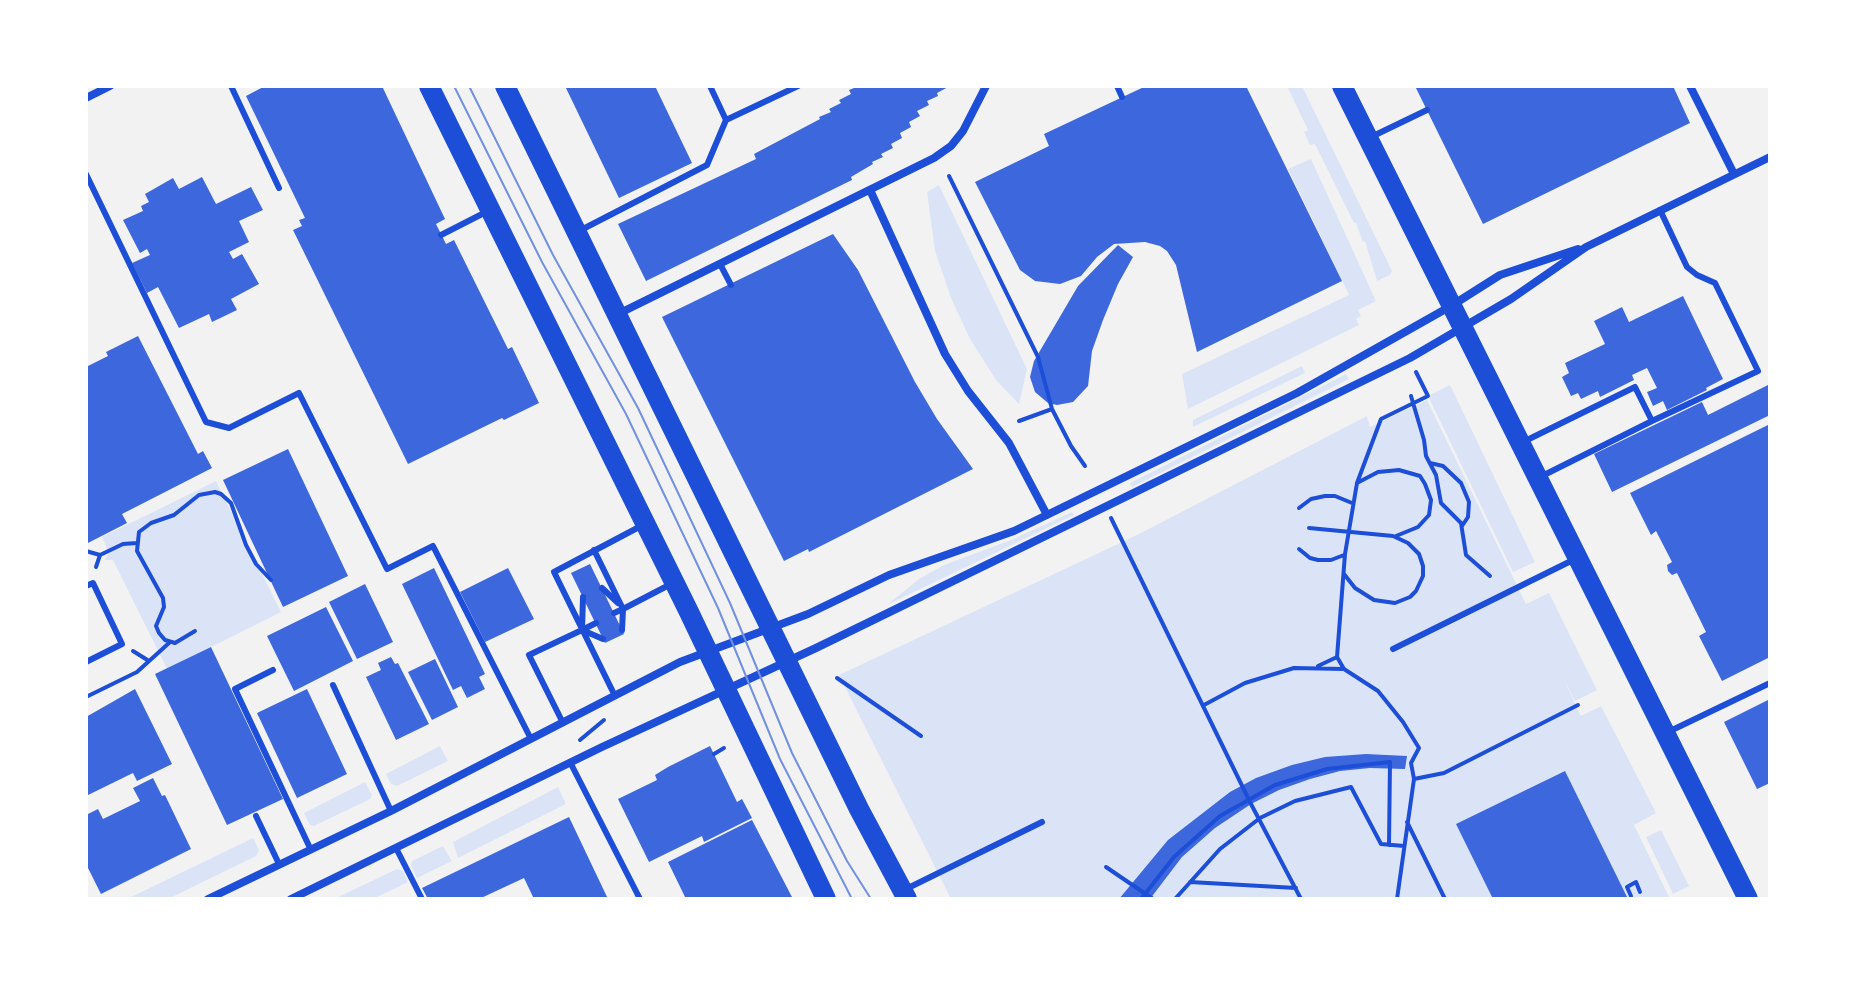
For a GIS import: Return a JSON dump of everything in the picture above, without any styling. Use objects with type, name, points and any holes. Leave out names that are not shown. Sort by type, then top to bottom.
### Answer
[{"type":"main road","points":[[429,86],[826,899]]},
{"type":"main road","points":[[505,86],[859,809],[905,895]]},
{"type":"main road","points":[[1342,86],[1748,899]]},
{"type":"street","points":[[86,98],[110,86]]},
{"type":"street","points":[[617,315],[934,158],[951,146],[963,131],[986,86]]},
{"type":"street","points":[[1690,86],[1734,174]]},
{"type":"street","points":[[291,899],[1402,362],[1462,328],[1586,247],[1770,157]]},
{"type":"street","points":[[870,190],[945,354],[968,391],[1009,443],[1047,515]]},
{"type":"street","points":[[208,899],[391,811],[680,662],[808,614],[889,575],[993,539],[1047,515],[1297,393],[1510,270],[1586,247]]},
{"type":"lane","points":[[231,86],[279,188]]},
{"type":"lane","points":[[710,86],[726,120]]},
{"type":"lane","points":[[576,233],[707,165],[726,120],[798,86]]},
{"type":"lane","points":[[1117,86],[1122,97]]},
{"type":"lane","points":[[1368,139],[1427,110]]},
{"type":"lane","points":[[86,174],[206,422],[229,428],[299,393],[387,569],[433,546],[532,739]]},
{"type":"lane","points":[[441,235],[490,210]]},
{"type":"lane","points":[[1537,479],[1758,371],[1715,283],[1687,267],[1660,210]]},
{"type":"lane","points":[[720,264],[731,285]]},
{"type":"lane","points":[[1519,444],[1635,387],[1652,421]]},
{"type":"lane","points":[[614,694],[554,572],[644,524]]},
{"type":"lane","points":[[594,550],[623,609],[622,630]]},
{"type":"lane","points":[[1393,649],[1576,558]]},
{"type":"lane","points":[[86,586],[93,583],[122,644],[86,662]]},
{"type":"lane","points":[[614,613],[674,583]]},
{"type":"lane","points":[[602,588],[623,609]]},
{"type":"lane","points":[[582,630],[583,597]]},
{"type":"lane","points":[[563,723],[529,655],[596,623]]},
{"type":"lane","points":[[582,630],[603,639]]},
{"type":"lane","points":[[273,670],[235,689],[310,848]]},
{"type":"lane","points":[[1665,733],[1770,683]]},
{"type":"lane","points":[[333,685],[391,811]]},
{"type":"lane","points":[[570,762],[640,899]]},
{"type":"lane","points":[[256,816],[279,864]]},
{"type":"lane","points":[[905,895],[1042,822]]},
{"type":"lane","points":[[396,848],[422,899]]},
{"type":"path","points":[[949,176],[1038,357],[1052,409],[1085,466]]},
{"type":"path","points":[[1381,419],[1428,396],[1420,380]]},
{"type":"path","points":[[1411,396],[1436,475],[1441,503],[1462,526],[1466,555],[1490,576]]},
{"type":"path","points":[[1019,421],[1052,409]]},
{"type":"path","points":[[1378,412],[1381,419],[1352,503],[1337,657],[1344,669],[1378,691],[1419,748],[1411,763],[1414,779],[1397,899]]},
{"type":"path","points":[[1430,463],[1443,466],[1461,483],[1469,502],[1468,517],[1462,526]]},
{"type":"path","points":[[1357,483],[1388,469],[1420,476],[1431,500],[1429,515],[1418,527],[1393,536]]},
{"type":"path","points":[[169,643],[156,626],[164,607],[163,598],[155,579],[139,557],[139,532],[151,523],[174,515],[199,495],[215,492],[226,497],[250,553],[271,580]]},
{"type":"path","points":[[1299,508],[1311,499],[1325,496],[1335,496],[1352,503]]},
{"type":"path","points":[[1113,522],[1301,899]]},
{"type":"path","points":[[1309,528],[1393,536],[1408,543],[1419,554],[1423,566],[1420,584],[1410,597],[1395,603],[1374,600],[1355,588],[1344,573]]},
{"type":"path","points":[[86,551],[100,555],[123,544],[137,543]]},
{"type":"path","points":[[1299,549],[1318,560],[1331,560],[1345,554]]},
{"type":"path","points":[[96,567],[100,555]]},
{"type":"path","points":[[86,697],[137,672],[169,643],[180,641],[195,631]]},
{"type":"path","points":[[133,651],[149,661]]},
{"type":"path","points":[[1318,667],[1337,657]]},
{"type":"path","points":[[1204,705],[1245,683],[1294,668],[1344,669]]},
{"type":"path","points":[[837,678],[921,736]]},
{"type":"path","points":[[1414,779],[1444,773],[1578,705]]},
{"type":"path","points":[[574,745],[610,715]]},
{"type":"path","points":[[714,754],[724,748]]},
{"type":"path","points":[[1141,899],[1174,857],[1196,836],[1248,799],[1287,781],[1327,769],[1390,762],[1389,845]]},
{"type":"path","points":[[1175,899],[1220,849],[1260,818],[1295,801],[1351,787],[1381,844],[1404,846]]},
{"type":"path","points":[[1407,822],[1445,899]]},
{"type":"path","points":[[1106,867],[1153,899]]},
{"type":"path","points":[[1189,882],[1296,888]]},
{"type":"path","points":[[1631,896],[1627,887],[1636,882],[1640,892]]},
{"type":"shaded area","points":[[1287,86],[1302,86],[1392,271],[1390,275],[1377,281],[1365,241],[1315,144],[1310,145],[1304,132],[1308,130]]},
{"type":"shaded area","points":[[1311,159],[1376,301],[1358,310],[1361,316],[1356,319],[1359,325],[1188,409],[1182,374],[1349,295],[1288,169]]},
{"type":"shaded area","points":[[939,185],[1027,369],[1019,404],[996,380],[970,339],[951,298],[935,251],[927,192]]},
{"type":"shaded area","points":[[1302,366],[1305,373],[1193,427],[1193,420]]},
{"type":"shaded area","points":[[1346,374],[1349,379],[1132,487],[1130,483]]},
{"type":"shaded area","points":[[1450,385],[1535,562],[1513,572],[1428,396]]},
{"type":"shaded area","points":[[1427,400],[1526,604],[1549,593],[1597,690],[1575,701],[1564,680],[1581,716],[1601,706],[1656,813],[1634,825],[1670,899],[951,899],[839,675],[1137,535],[1367,416],[1370,427]]},
{"type":"shaded area","points":[[216,481],[281,612],[167,669],[113,560],[105,560],[109,553],[102,537]]},
{"type":"shaded area","points":[[1072,512],[1074,515],[887,605],[919,579],[944,565],[1011,540]]},
{"type":"shaded area","points":[[440,746],[448,761],[397,786],[391,784],[386,774]]},
{"type":"shaded area","points":[[365,782],[372,795],[370,799],[314,826],[310,825],[304,813]]},
{"type":"shaded area","points":[[558,787],[566,804],[458,858],[453,842]]},
{"type":"shaded area","points":[[1661,830],[1689,886],[1673,894],[1646,837]]},
{"type":"shaded area","points":[[253,838],[259,850],[256,856],[168,899],[127,899]]},
{"type":"shaded area","points":[[443,846],[452,861],[417,878],[412,861]]},
{"type":"shaded area","points":[[397,869],[403,871],[408,882],[373,899],[334,899]]},
{"type":"building","points":[[265,86],[382,86],[445,219],[436,224],[446,244],[454,240],[508,349],[512,347],[539,403],[408,464],[293,230],[302,226],[299,220],[305,218],[246,96]]},
{"type":"building","points":[[565,86],[655,86],[692,163],[619,198]]},
{"type":"building","points":[[859,86],[950,86],[927,101],[929,105],[917,111],[920,116],[909,122],[911,127],[900,133],[902,138],[891,144],[893,148],[851,177],[852,180],[646,281],[618,224],[756,159],[754,154],[831,112],[829,109],[841,103],[839,100],[851,94],[849,90]]},
{"type":"building","points":[[1146,86],[1246,86],[1342,281],[1197,352],[1176,265],[1160,246],[1145,242],[1114,244],[1097,257],[1081,276],[1060,284],[1035,281],[1020,270],[975,182],[1049,146],[1044,134]]},
{"type":"building","points":[[1415,86],[1673,86],[1690,123],[1483,224]]},
{"type":"building","points":[[202,177],[216,204],[251,187],[263,210],[239,221],[249,242],[229,252],[233,259],[242,254],[259,284],[231,299],[237,310],[212,322],[209,314],[179,328],[158,287],[147,293],[132,263],[150,255],[147,249],[140,253],[123,220],[143,211],[141,206],[149,202],[145,194],[173,178],[179,189]]},
{"type":"building","points":[[833,234],[858,270],[937,419],[973,469],[809,552],[808,549],[784,561],[662,317]]},
{"type":"building","points":[[1118,245],[1133,257],[1118,284],[1092,351],[1088,386],[1073,402],[1048,403],[1035,392],[1030,377],[1034,361],[1078,286]]},
{"type":"building","points":[[1683,296],[1723,379],[1667,410],[1663,401],[1653,406],[1647,392],[1657,388],[1647,368],[1632,375],[1634,380],[1600,397],[1598,391],[1581,399],[1578,393],[1571,396],[1562,377],[1569,373],[1565,363],[1605,344],[1594,321],[1622,307],[1629,322]]},
{"type":"building","points":[[138,336],[198,454],[203,451],[212,468],[122,514],[127,523],[86,544],[86,367],[108,356],[106,352]]},
{"type":"building","points":[[1770,384],[1770,415],[1612,492],[1594,454],[1702,402],[1708,415]]},
{"type":"building","points":[[1770,424],[1770,657],[1722,681],[1699,636],[1706,632],[1677,573],[1672,575],[1668,571],[1667,565],[1672,562],[1656,531],[1651,535],[1630,493]]},
{"type":"building","points":[[288,449],[348,576],[283,607],[223,480]]},
{"type":"building","points":[[590,564],[624,634],[605,643],[571,573]]},
{"type":"building","points":[[434,568],[485,674],[479,677],[485,689],[467,698],[461,686],[453,690],[402,584]]},
{"type":"building","points":[[508,568],[534,619],[485,642],[460,592]]},
{"type":"building","points":[[365,584],[393,642],[357,659],[329,602]]},
{"type":"building","points":[[326,607],[353,661],[294,691],[267,636]]},
{"type":"building","points":[[211,647],[283,799],[227,825],[155,674]]},
{"type":"building","points":[[391,657],[395,664],[398,663],[429,724],[396,740],[366,677],[381,670],[378,663]]},
{"type":"building","points":[[435,659],[458,707],[432,720],[408,672]]},
{"type":"building","points":[[135,689],[172,764],[137,781],[133,773],[86,796],[86,717]]},
{"type":"building","points":[[307,689],[347,774],[297,798],[257,713]]},
{"type":"building","points":[[1770,699],[1770,783],[1757,789],[1724,722]]},
{"type":"building","points":[[710,746],[737,802],[742,799],[752,818],[704,842],[702,836],[649,862],[618,799],[657,780],[655,775]]},
{"type":"building","points":[[1366,754],[1407,756],[1405,769],[1340,771],[1279,790],[1215,828],[1182,857],[1150,899],[1119,899],[1168,840],[1230,792],[1256,778],[1292,765],[1325,757]]},
{"type":"building","points":[[1565,771],[1628,899],[1493,899],[1456,824]]},
{"type":"building","points":[[153,778],[162,796],[165,795],[191,849],[101,894],[86,864],[86,815],[98,809],[103,819],[140,801],[133,788]]},
{"type":"building","points":[[569,817],[608,899],[534,899],[524,878],[479,899],[428,899],[422,888]]},
{"type":"building","points":[[752,820],[793,899],[686,899],[668,862]]},
{"type":"tram line","points":[[454,86],[542,262],[626,414],[718,608],[780,759],[852,899]]},
{"type":"tram line","points":[[469,86],[553,255],[638,408],[730,603],[792,753],[847,861],[871,899]]}]
